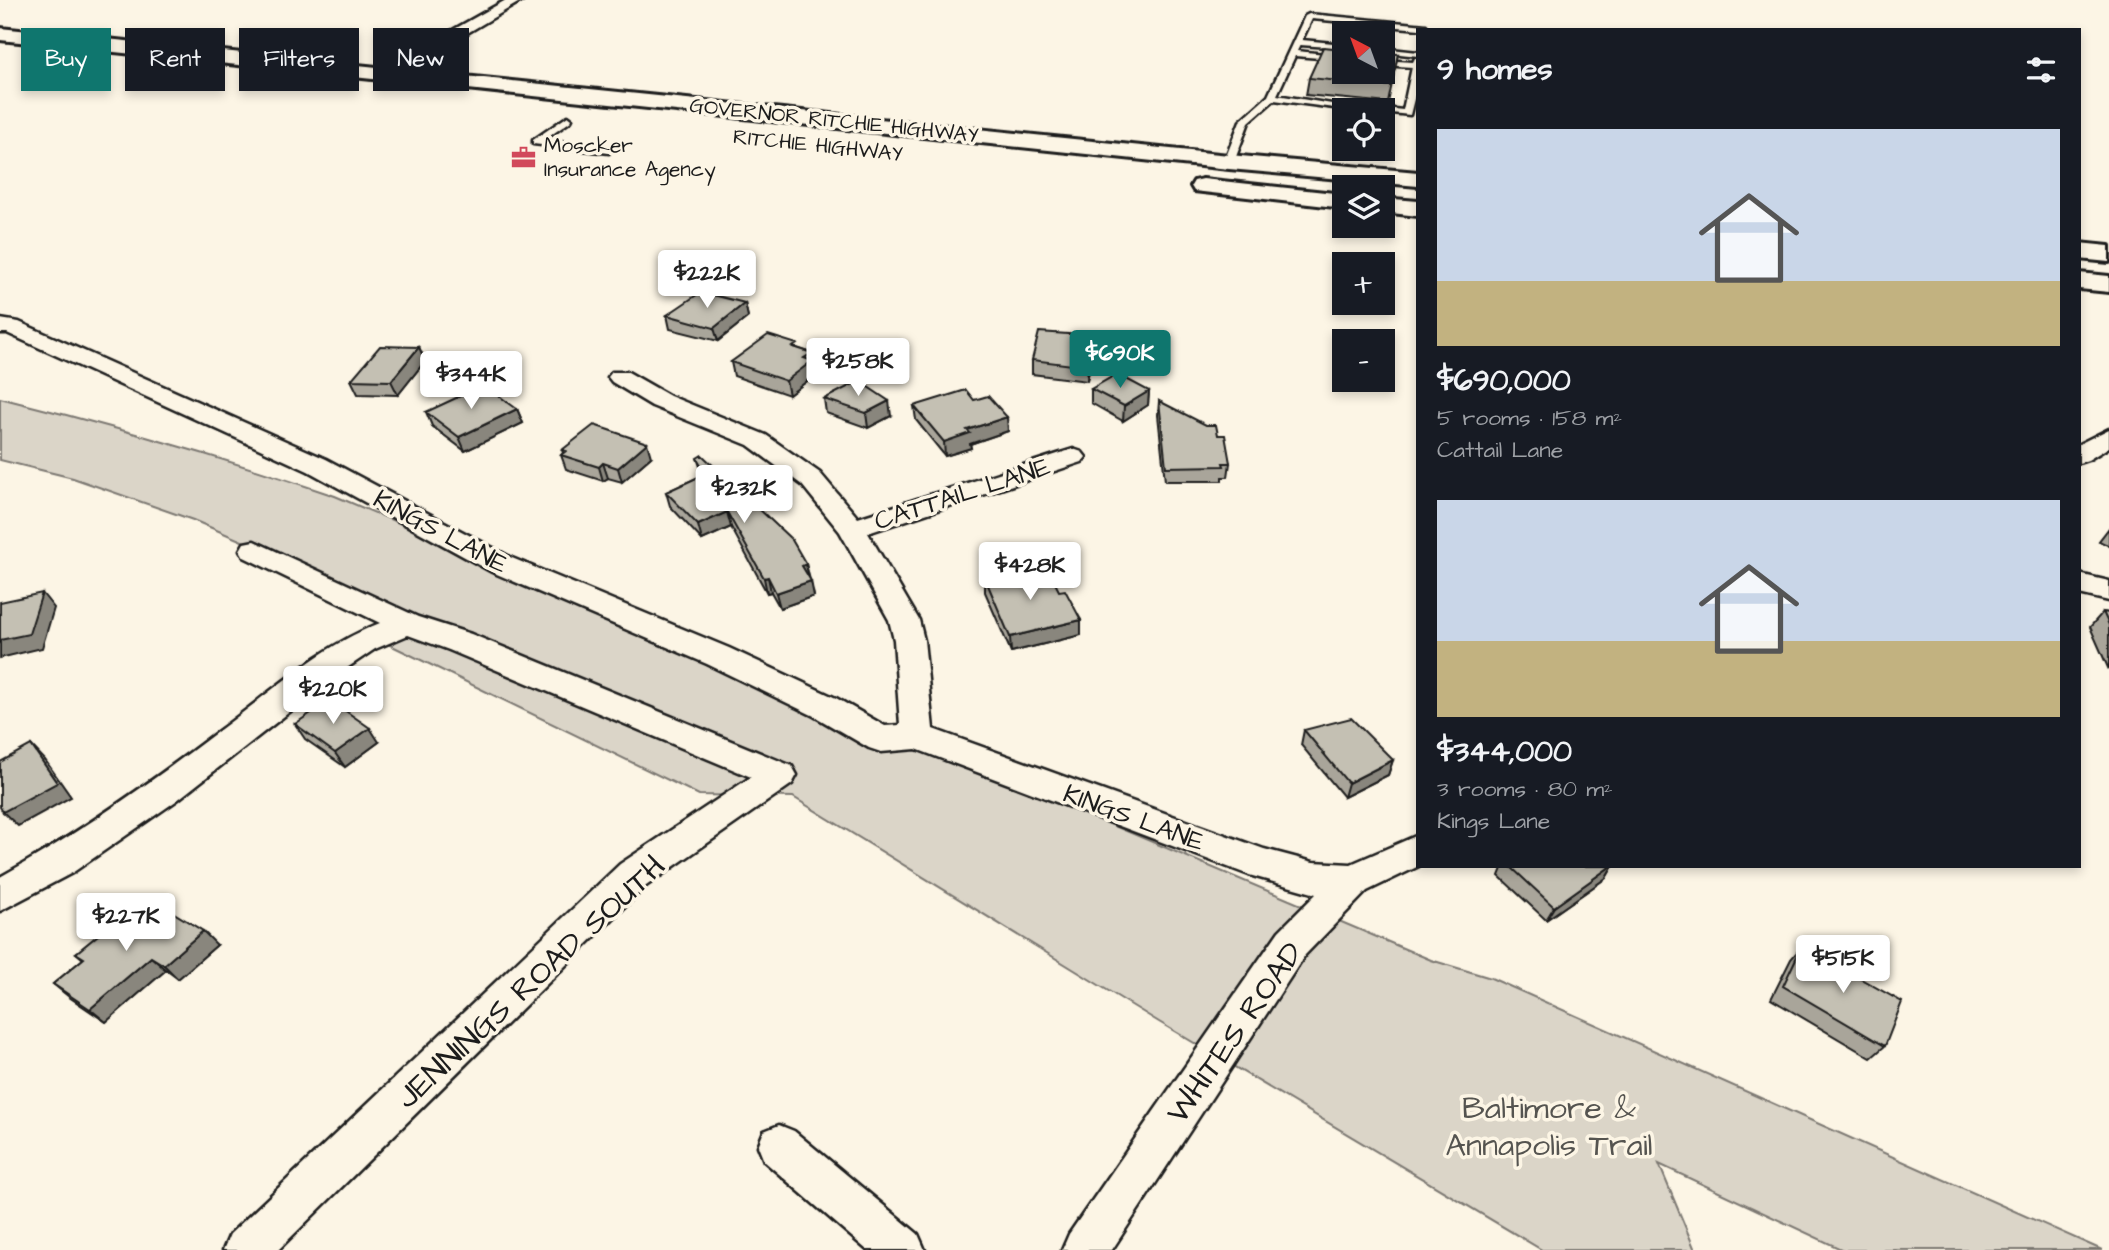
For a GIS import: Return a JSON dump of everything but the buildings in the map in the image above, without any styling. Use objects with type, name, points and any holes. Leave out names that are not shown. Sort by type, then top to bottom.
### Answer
[{"type":"highway","name":"GOVERNOR RITCHIE HIGHWAY","points":[[0,34],[373,74]]},
{"type":"highway","name":"GOVERNOR RITCHIE HIGHWAY","points":[[469,84],[1416,179]]},
{"type":"highway","points":[[541,116],[575,119],[604,96]]},
{"type":"highway","points":[[1181,184],[1332,200]]},
{"type":"highway","points":[[1395,206],[1416,209]]},
{"type":"highway","points":[[2081,251],[2109,254]]},
{"type":"highway","points":[[2081,281],[2109,284]]},
{"type":"street","points":[[466,28],[516,0]]},
{"type":"street","name":"KINGS LANE","points":[[0,326],[11,327],[317,465],[502,565],[718,656],[825,707],[881,739],[917,736],[1262,864],[1314,878],[1354,880]]},
{"type":"street","points":[[620,377],[661,401],[757,440],[811,479],[835,505],[852,529],[904,620],[909,640],[917,736]]},
{"type":"street","points":[[2081,454],[2109,436]]},
{"type":"street","name":"CATTAIL LANE","points":[[852,529],[1073,457]]},
{"type":"street","name":"JENNINGS ROAD SOUTH","points":[[246,1250],[633,875],[780,775],[460,642],[407,624],[254,550]]},
{"type":"street","points":[[2081,584],[2109,591]]},
{"type":"street","points":[[0,895],[59,862],[164,792],[327,666],[364,641],[407,624]]},
{"type":"street","name":"WHITES ROAD","points":[[1085,1250],[1292,943],[1354,880],[1416,851]]},
{"type":"street","points":[[779,1146],[902,1250]]},
{"type":"lane","points":[[1229,162],[1245,121],[1272,97],[1310,16],[1426,28]]},
{"type":"lane","points":[[1297,42],[1332,45]]},
{"type":"lane","points":[[1395,51],[1416,54]]},
{"type":"lane","points":[[1292,53],[1332,57]]},
{"type":"lane","points":[[1395,62],[1416,63]]},
{"type":"lane","points":[[1395,112],[1407,113],[1416,68]]},
{"type":"lane","points":[[1272,97],[1332,105]]},
{"type":"lane","points":[[575,119],[536,142],[606,151]]},
{"type":"green space","name":"Baltimore & Annapolis Trail","points":[[0,398],[168,443],[335,496],[1431,960],[1491,978],[2102,1250],[1843,1250],[1659,1164],[1695,1250],[1542,1250],[1159,1022],[793,797],[699,795],[386,643],[422,618],[193,520],[73,478],[0,460]]},
{"type":"place","name":"Moscker Insurance Agency","points":[[524,157]]}]
